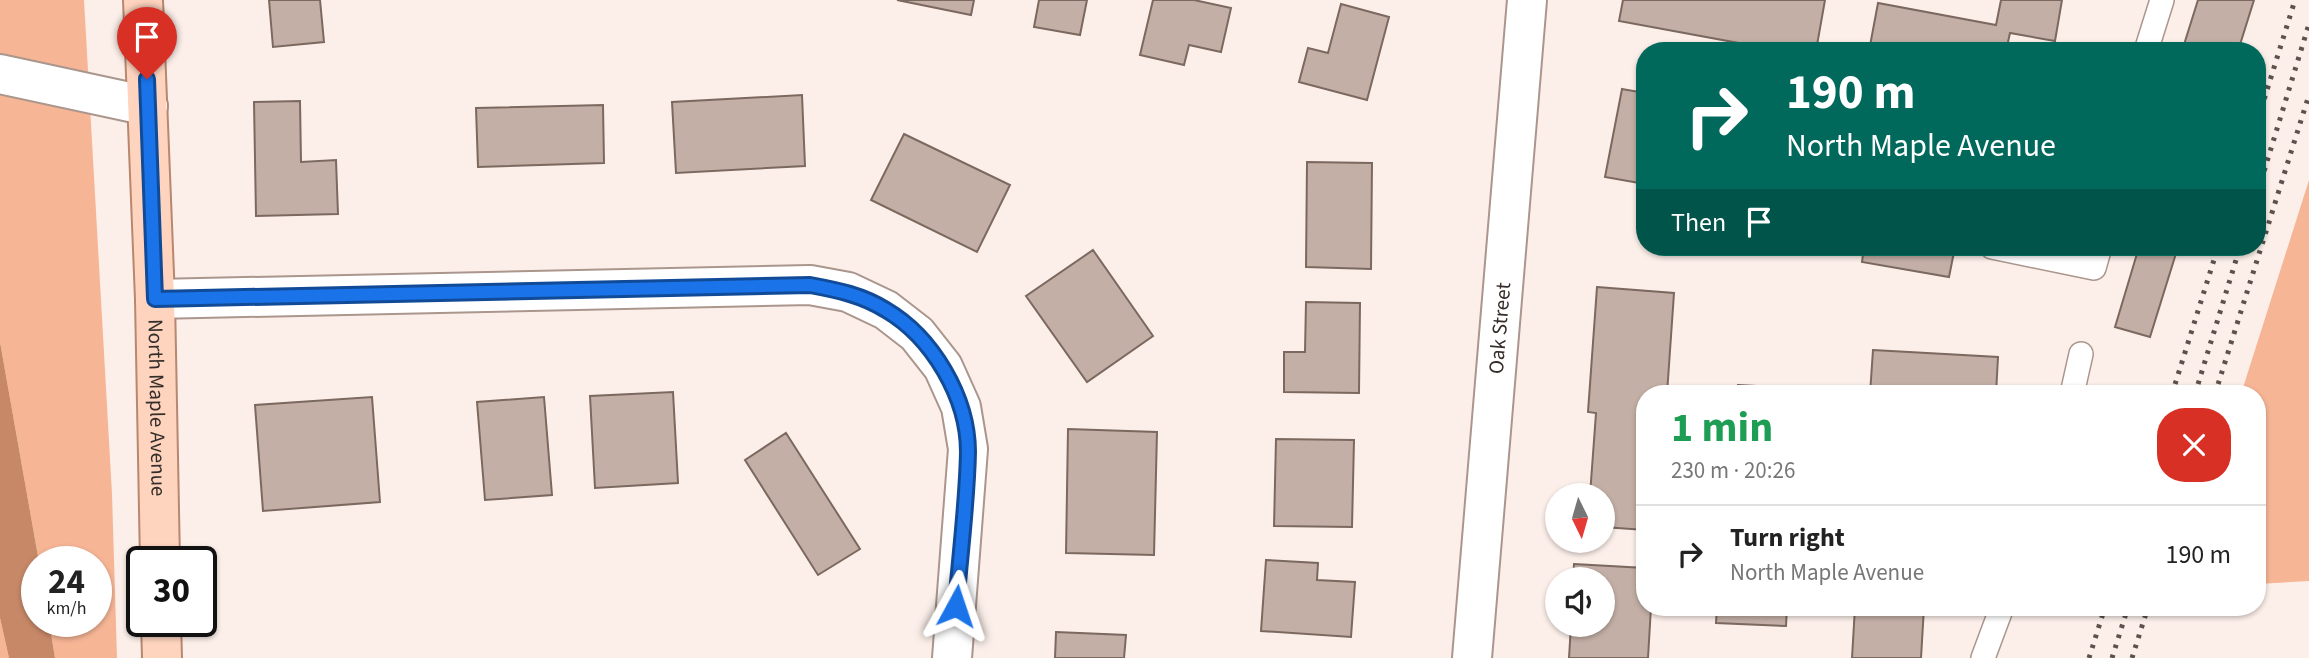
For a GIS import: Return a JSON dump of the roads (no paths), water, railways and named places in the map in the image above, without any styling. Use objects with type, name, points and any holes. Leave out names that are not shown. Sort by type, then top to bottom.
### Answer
[{"type":"main road","name":"North Maple Avenue","points":[[143,0],[155,299],[160,546]]},
{"type":"main road","points":[[161,637],[162,658]]},
{"type":"street","name":"Oak Street","points":[[1472,658],[1527,0]]},
{"type":"street","points":[[0,74],[148,106]]},
{"type":"street","points":[[155,299],[810,285],[848,292],[886,310],[917,334],[943,367],[961,407],[968,449],[952,658]]},
{"type":"lane","points":[[2150,42],[2162,0]]},
{"type":"lane","points":[[2036,256],[2094,268],[2097,256]]},
{"type":"lane","points":[[2074,385],[2081,354]]},
{"type":"lane","points":[[1983,658],[1999,616]]},
{"type":"railway","points":[[2266,93],[2295,0]]},
{"type":"railway","points":[[2266,165],[2309,24]]},
{"type":"railway","points":[[2266,232],[2309,95]]},
{"type":"railway","points":[[2175,385],[2215,256]]},
{"type":"railway","points":[[2198,385],[2237,256]]},
{"type":"railway","points":[[2218,385],[2258,256]]},
{"type":"railway","points":[[2089,658],[2102,616]]},
{"type":"railway","points":[[2112,658],[2125,616]]},
{"type":"railway","points":[[2132,658],[2145,616]]}]
